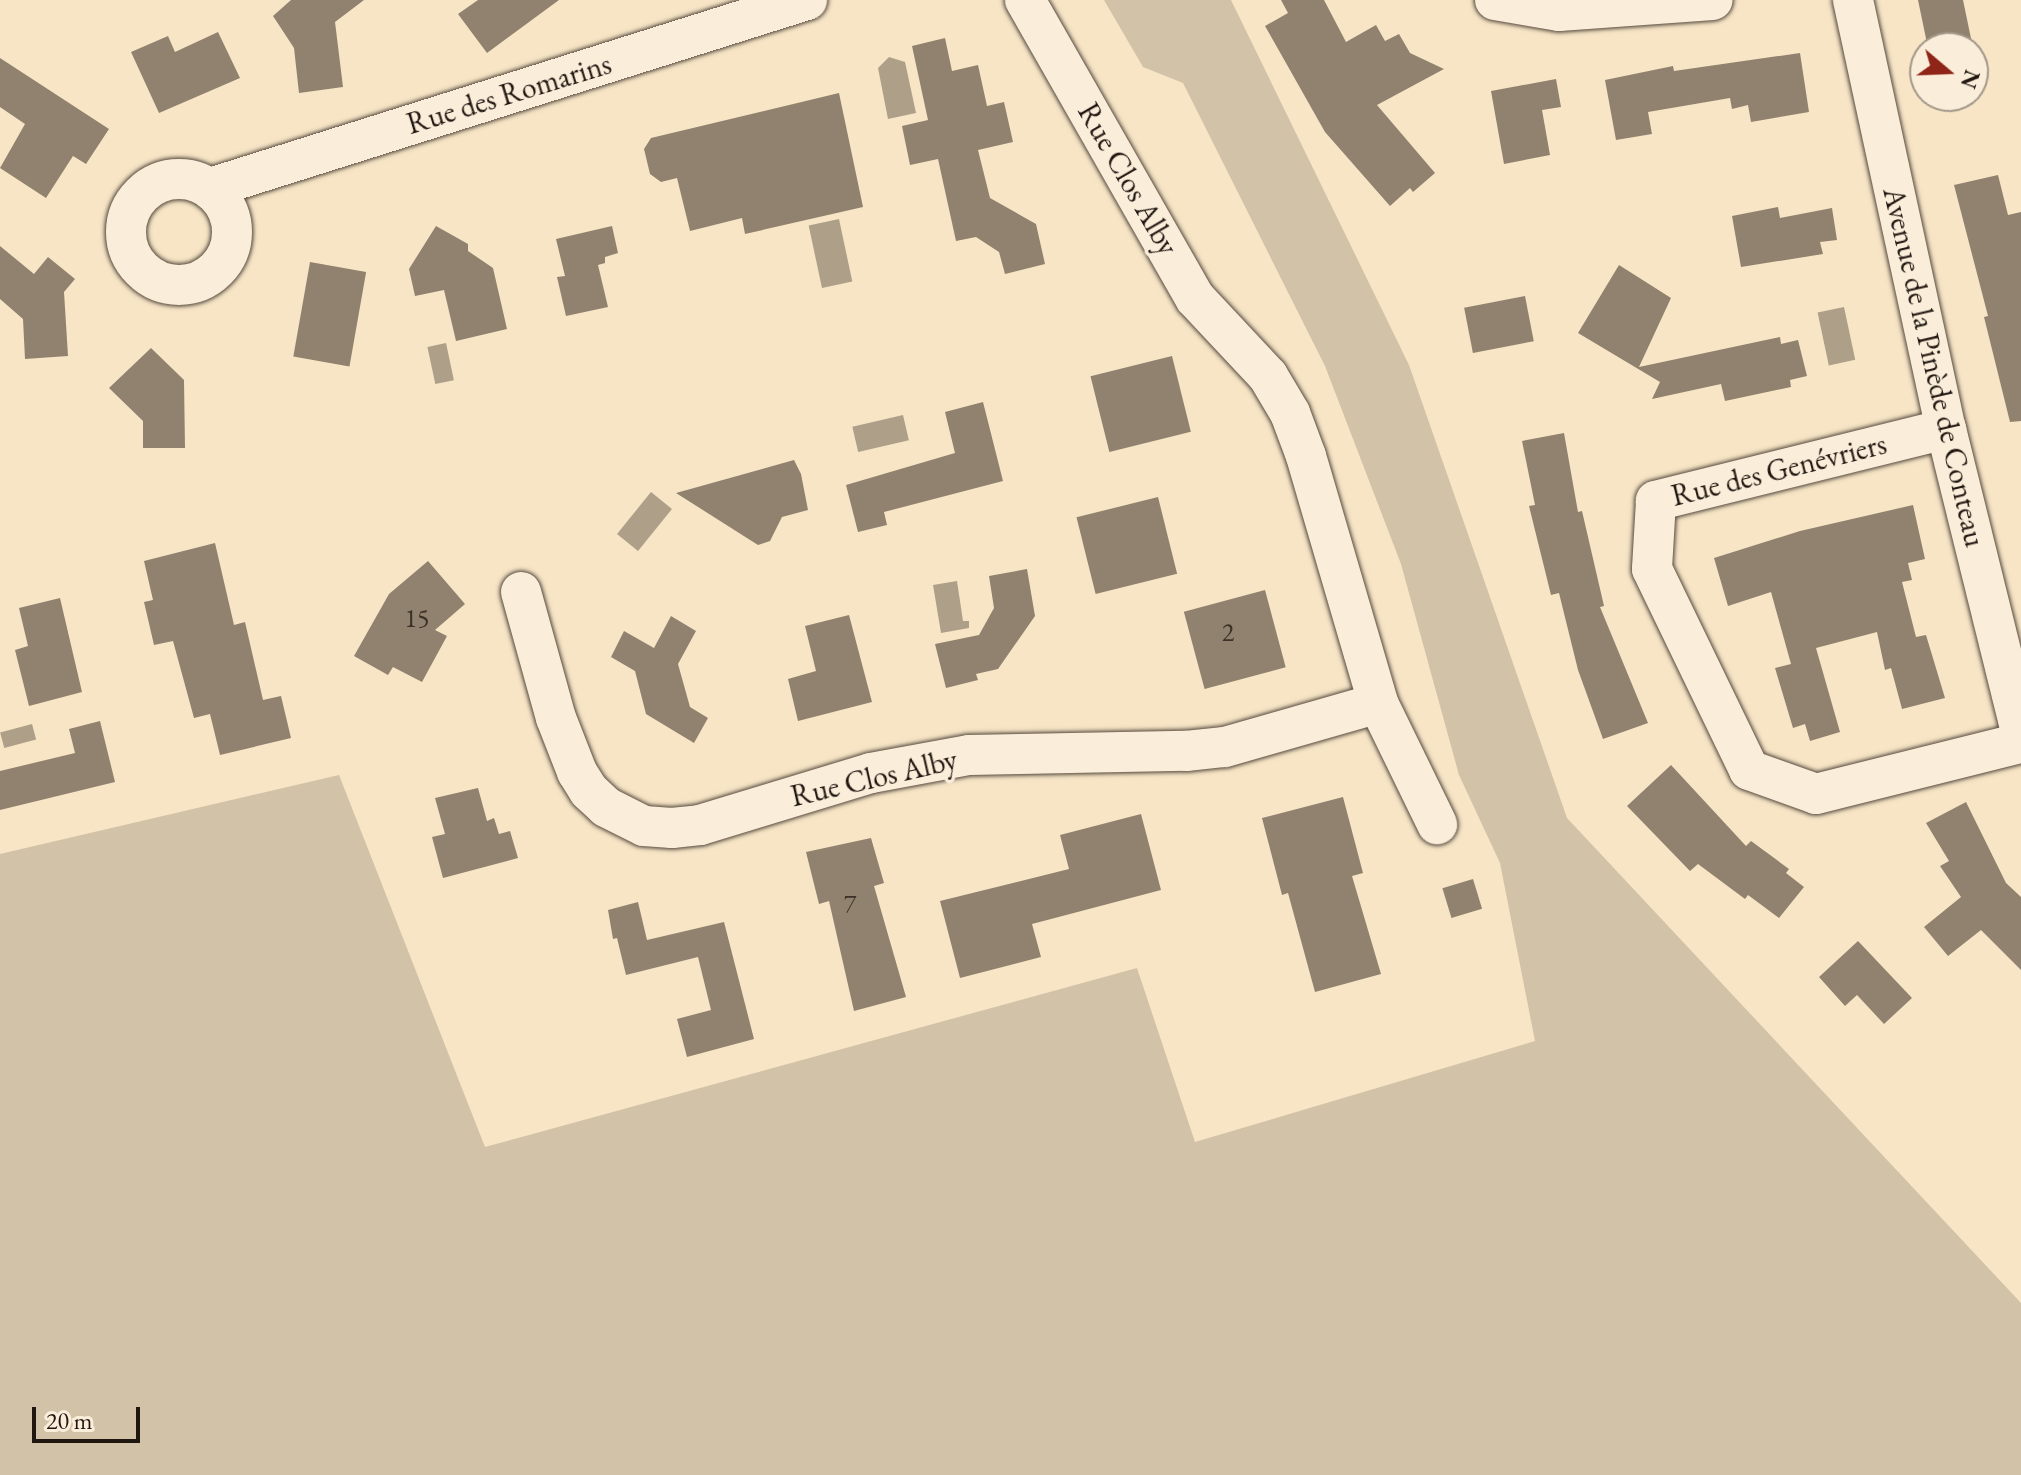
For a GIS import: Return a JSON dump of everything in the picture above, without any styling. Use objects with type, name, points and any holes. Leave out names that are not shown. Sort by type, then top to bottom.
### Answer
[{"type":"street","name":"Rue des Romarins","points":[[210,188],[807,0]]},
{"type":"street","name":"Rue Clos Alby","points":[[1025,0],[1195,298],[1268,376],[1290,413],[1315,484],[1378,703],[1437,824]]},
{"type":"street","points":[[1495,0],[1559,11],[1713,0]]},
{"type":"street","name":"Avenue de la Pinède de Conteau","points":[[1853,0],[1946,429],[2021,733]]},
{"type":"street","name":"Rue des Genévriers","points":[[1946,429],[1656,501],[1652,569],[1749,770],[1816,794],[2021,743]]},
{"type":"street","name":"Rue Clos Alby","points":[[521,592],[556,718],[577,772],[589,791],[606,807],[644,826],[672,828],[700,825],[871,773],[969,755],[1186,751],[1225,747],[1378,703]]},
{"type":"shaded area","points":[[1104,0],[1231,0],[1409,365],[1567,818],[2021,1303],[2021,1475],[0,1475],[0,854],[339,775],[485,1147],[1137,968],[1195,1142],[1535,1041],[1500,863],[1459,775],[1401,564],[1325,366],[1183,83],[1143,67]]},
{"type":"shaded area","points":[[889,57],[905,62],[916,113],[888,119],[878,68]]},
{"type":"shaded area","points":[[839,219],[852,282],[822,288],[809,225]]},
{"type":"shaded area","points":[[1844,307],[1855,360],[1829,365],[1818,313]]},
{"type":"shaded area","points":[[446,343],[454,380],[435,384],[427,347]]},
{"type":"shaded area","points":[[903,415],[909,440],[858,452],[852,427]]},
{"type":"shaded area","points":[[651,492],[672,509],[638,551],[617,534]]},
{"type":"shaded area","points":[[957,581],[963,621],[969,621],[969,628],[941,633],[933,585]]},
{"type":"shaded area","points":[[32,724],[36,739],[4,748],[0,733]]},
{"type":"building","points":[[291,0],[364,0],[335,22],[343,87],[299,93],[294,48],[273,16]]},
{"type":"building","points":[[478,0],[559,0],[487,53],[458,14]]},
{"type":"building","points":[[1281,0],[1324,0],[1346,42],[1376,25],[1385,41],[1399,34],[1410,53],[1444,69],[1377,105],[1435,173],[1413,192],[1410,188],[1390,206],[1325,132],[1265,26],[1288,13]]},
{"type":"building","points":[[1918,0],[1963,0],[1970,32],[1925,32]]},
{"type":"building","points":[[218,32],[240,78],[159,113],[131,52],[168,36],[175,52]]},
{"type":"building","points":[[945,38],[952,71],[978,65],[987,106],[1004,102],[1013,142],[978,150],[990,198],[1036,224],[1045,264],[1005,274],[999,252],[976,237],[956,241],[938,159],[910,165],[902,126],[928,120],[912,46]]},
{"type":"building","points":[[1800,53],[1809,112],[1751,122],[1748,105],[1732,109],[1730,98],[1648,112],[1652,134],[1616,140],[1605,80],[1673,66],[1674,71]]},
{"type":"building","points":[[0,58],[109,129],[86,164],[73,156],[46,198],[0,168],[25,124],[0,107]]},
{"type":"building","points":[[1556,79],[1561,107],[1542,110],[1550,155],[1504,164],[1491,91]]},
{"type":"building","points":[[839,93],[863,207],[745,234],[742,218],[690,231],[677,178],[661,182],[650,174],[644,149],[651,138]]},
{"type":"building","points":[[1998,175],[2008,215],[2021,212],[2021,421],[2010,422],[1984,317],[1988,316],[1954,185]]},
{"type":"building","points":[[1778,207],[1780,218],[1832,208],[1837,240],[1820,242],[1823,254],[1741,267],[1732,216]]},
{"type":"building","points":[[436,226],[468,244],[468,251],[493,268],[507,329],[456,341],[444,290],[415,296],[409,269]]},
{"type":"building","points":[[612,226],[618,253],[605,257],[605,263],[598,265],[608,307],[566,316],[557,277],[565,276],[556,239]]},
{"type":"building","points":[[0,246],[34,274],[48,257],[75,279],[64,292],[68,356],[25,359],[23,319],[0,299]]},
{"type":"building","points":[[310,262],[366,272],[349,366],[293,357]]},
{"type":"building","points":[[1619,265],[1671,298],[1639,367],[1780,337],[1781,344],[1798,340],[1807,376],[1790,380],[1791,387],[1725,401],[1721,384],[1652,399],[1660,382],[1578,333]]},
{"type":"building","points":[[1525,296],[1534,341],[1473,353],[1464,308]]},
{"type":"building","points":[[151,348],[184,380],[185,448],[143,448],[143,421],[109,388]]},
{"type":"building","points":[[1172,356],[1191,432],[1109,452],[1090,376]]},
{"type":"building","points":[[983,402],[1003,481],[884,512],[887,525],[858,532],[846,485],[955,453],[945,412]]},
{"type":"building","points":[[1564,433],[1578,512],[1582,511],[1604,606],[1600,607],[1648,723],[1603,739],[1578,670],[1559,593],[1551,595],[1529,506],[1535,505],[1522,441]]},
{"type":"building","points":[[794,460],[801,474],[808,510],[782,517],[770,541],[758,545],[676,493]]},
{"type":"building","points":[[1158,497],[1177,574],[1096,594],[1076,517]]},
{"type":"building","points":[[1913,505],[1925,559],[1908,563],[1912,580],[1902,582],[1916,637],[1926,635],[1945,698],[1902,709],[1891,668],[1885,670],[1877,632],[1816,648],[1840,732],[1810,741],[1805,724],[1793,728],[1775,668],[1791,664],[1771,592],[1728,606],[1714,558],[1800,531]]},
{"type":"building","points":[[215,543],[234,625],[245,622],[263,700],[281,696],[291,738],[220,755],[210,714],[194,718],[173,641],[154,645],[144,602],[153,600],[144,561]]},
{"type":"building","points":[[428,561],[465,604],[435,630],[447,636],[422,682],[393,667],[388,675],[354,656],[389,594]]},
{"type":"building","points":[[1027,569],[1035,616],[998,669],[976,674],[978,680],[946,688],[935,644],[979,635],[994,608],[989,576]]},
{"type":"building","points":[[1265,590],[1286,667],[1205,689],[1184,612]]},
{"type":"building","points":[[60,598],[82,692],[29,706],[15,650],[28,646],[19,608]]},
{"type":"building","points":[[849,615],[872,702],[798,721],[788,679],[816,671],[805,626]]},
{"type":"building","points":[[671,616],[696,631],[678,664],[690,707],[708,718],[694,743],[646,714],[635,671],[611,657],[624,631],[654,648]]},
{"type":"building","points":[[100,721],[115,782],[0,810],[0,771],[75,753],[69,729]]},
{"type":"building","points":[[1671,765],[1746,846],[1751,841],[1789,869],[1786,873],[1804,887],[1779,918],[1748,895],[1745,899],[1698,864],[1690,871],[1627,806]]},
{"type":"building","points":[[478,788],[487,821],[494,818],[499,834],[510,831],[518,858],[443,878],[432,837],[445,834],[435,798]]},
{"type":"building","points":[[1343,797],[1363,873],[1352,876],[1381,974],[1315,992],[1288,893],[1282,895],[1262,818]]},
{"type":"building","points":[[1966,802],[2006,883],[2021,897],[2021,970],[1981,930],[1948,956],[1924,927],[1961,897],[1940,866],[1949,861],[1926,823]]},
{"type":"building","points":[[1141,814],[1161,890],[1032,924],[1041,957],[960,978],[940,901],[1069,869],[1060,835]]},
{"type":"building","points":[[871,838],[884,883],[874,886],[906,997],[854,1011],[829,901],[819,904],[806,852]]},
{"type":"building","points":[[1473,879],[1482,909],[1451,918],[1442,888]]},
{"type":"building","points":[[638,902],[647,940],[724,922],[754,1039],[687,1057],[677,1019],[711,1010],[698,957],[626,975],[617,938],[613,939],[608,910]]},
{"type":"building","points":[[1858,941],[1912,998],[1884,1024],[1857,995],[1845,1006],[1819,977]]}]
